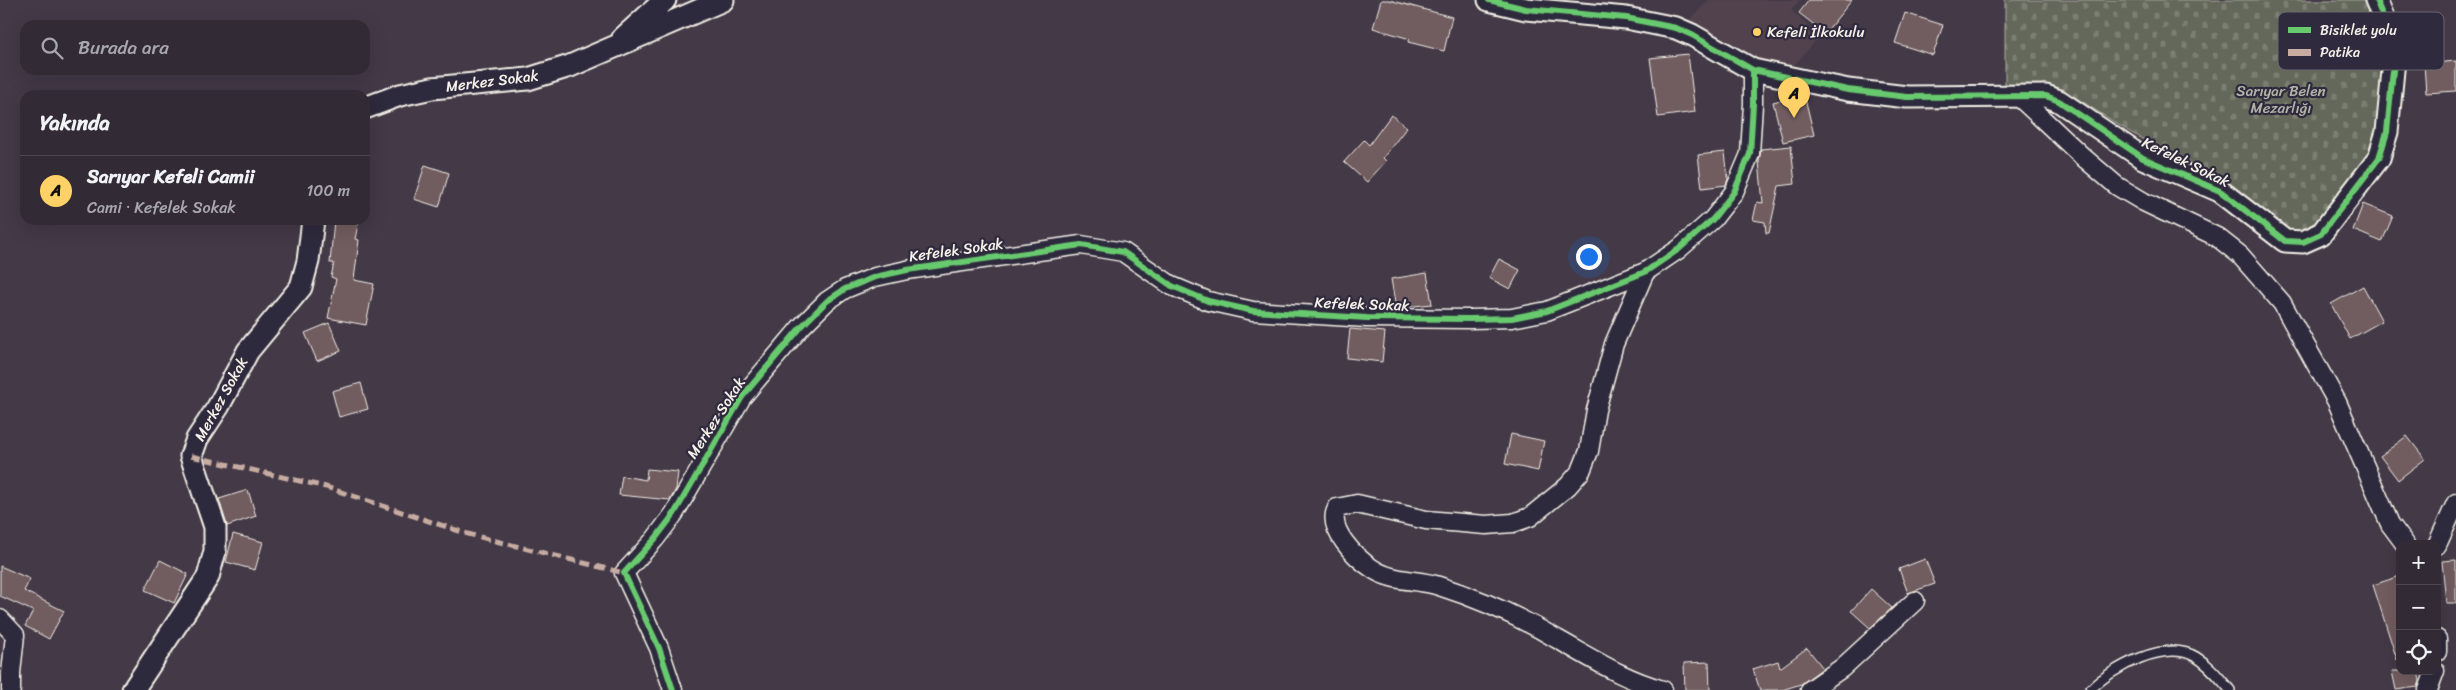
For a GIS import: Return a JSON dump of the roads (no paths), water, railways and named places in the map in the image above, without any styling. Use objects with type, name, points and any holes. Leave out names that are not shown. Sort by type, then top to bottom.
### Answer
[{"type":"street","points":[[616,45],[665,0]]},
{"type":"street","points":[[616,45],[723,0]]},
{"type":"street","name":"Kefelek Sokak","points":[[1488,0],[1526,9],[1626,18],[1676,28],[1692,35],[1752,70],[1848,90],[1908,97],[2046,96],[2060,101],[2143,158],[2220,190],[2285,241],[2303,242],[2321,234],[2379,158],[2387,132],[2393,70]]},
{"type":"street","name":"Kefelek Sokak","points":[[2376,0],[2381,12]]},
{"type":"street","name":"Merkez Sokak","points":[[370,106],[400,95],[432,88],[528,79],[570,66],[616,45]]},
{"type":"street","name":"Kefelek Sokak","points":[[844,289],[875,277],[907,270],[1081,245],[1122,252],[1172,286],[1208,301],[1253,311],[1367,318],[1470,320],[1512,318],[1547,311],[1645,272],[1679,249],[1713,219],[1734,192],[1750,154],[1753,104],[1752,70]]},
{"type":"street","points":[[2018,96],[2117,186],[2144,202],[2217,237],[2240,255],[2282,303],[2337,402],[2390,524],[2402,540]]},
{"type":"street","name":"Merkez Sokak","points":[[133,690],[208,577],[215,551],[215,527],[191,456],[196,439],[218,407],[248,351],[301,287],[308,261],[312,225]]},
{"type":"street","points":[[1645,272],[1614,344],[1596,410],[1589,451],[1581,471],[1551,501],[1530,517],[1513,523],[1486,525],[1426,520],[1357,504],[1338,508],[1334,514],[1336,527],[1349,549],[1372,569],[1386,576],[1437,585],[1477,600],[1556,638],[1636,683],[1663,690]]},
{"type":"street","name":"Merkez Sokak","points":[[673,690],[659,648],[624,573],[655,540],[674,514],[696,472],[752,384],[827,300],[844,289]]},
{"type":"street","points":[[2439,540],[2456,503]]},
{"type":"street","points":[[1810,690],[1842,668],[1915,601]]},
{"type":"street","points":[[0,619],[15,635],[10,673],[11,690]]},
{"type":"street","points":[[2428,690],[2434,675]]},
{"type":"lane","points":[[2090,690],[2115,670],[2142,658],[2180,651],[2196,657],[2216,674],[2230,690]]},
{"type":"place","name":"Kefeli İlkokulu","points":[[1757,32]]},
{"type":"place","name":"Sarıyar Kefeli Camii","points":[[1794,118]]},
{"type":"park label","name":"Sarıyar Belen Mezarlığı","points":[[2281,100]]}]
